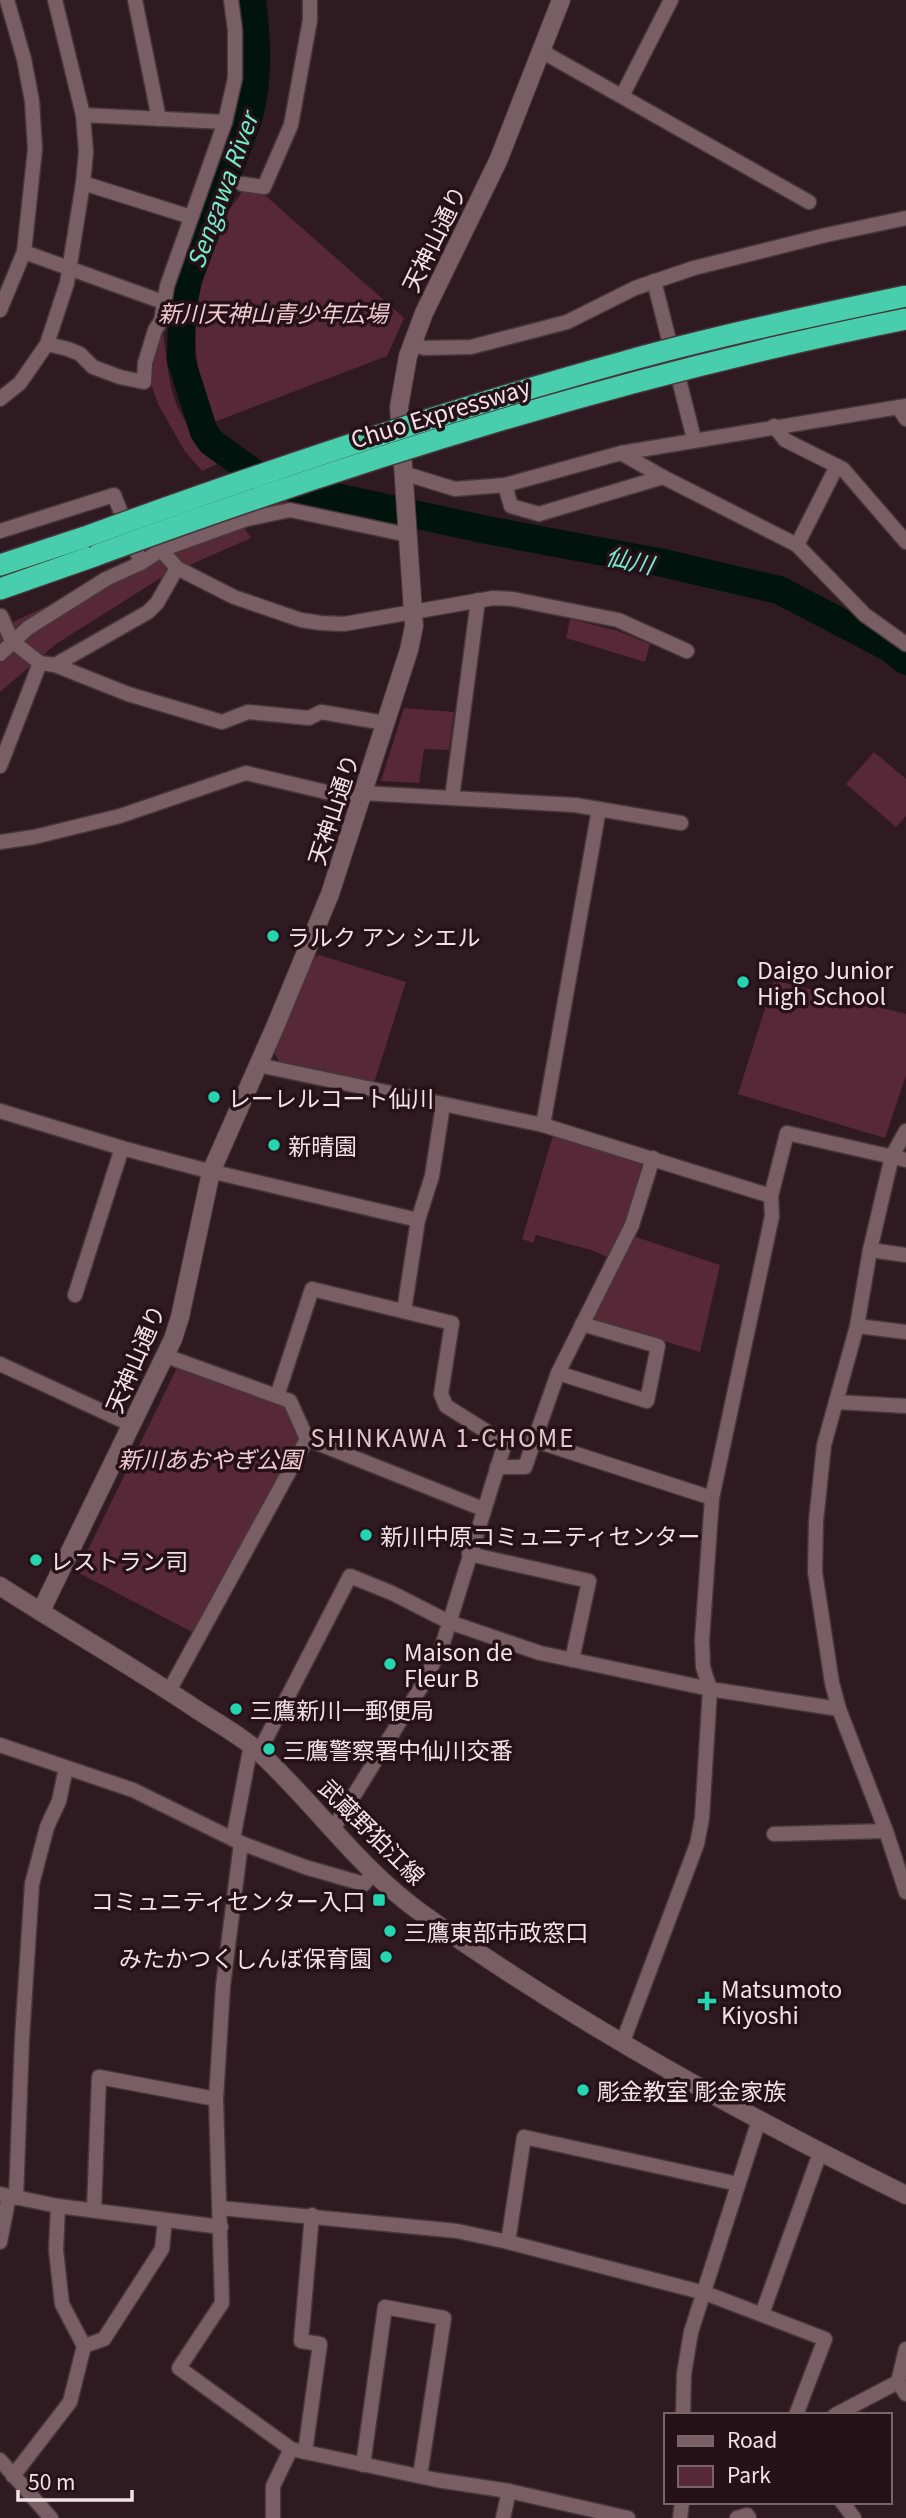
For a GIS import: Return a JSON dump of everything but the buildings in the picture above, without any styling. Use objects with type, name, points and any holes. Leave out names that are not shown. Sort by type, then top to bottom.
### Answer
[{"type":"highway","name":"Chuo Expressway","points":[[0,565],[279,467],[443,414],[624,362],[764,327],[906,296]]},
{"type":"highway","name":"Chuo Expressway","points":[[0,590],[358,463],[541,409],[744,354],[906,319]]},
{"type":"street","points":[[0,310],[24,253],[35,149],[24,60],[7,0]]},
{"type":"street","points":[[0,399],[20,383],[47,344],[70,269],[83,183],[86,152],[83,115],[55,0]]},
{"type":"street","points":[[135,0],[159,119]]},
{"type":"street","points":[[47,344],[80,354],[93,367],[144,382],[145,363],[155,330],[161,321],[163,302],[225,122],[235,78],[235,30],[231,0]]},
{"type":"street","points":[[242,184],[264,187],[291,125],[310,20],[310,0]]},
{"type":"street","name":"天神山通り","points":[[41,1611],[166,1356],[180,1317],[211,1172],[330,894],[409,650],[414,611],[404,492],[400,394],[411,343],[498,161],[543,52],[561,0]]},
{"type":"street","points":[[622,96],[671,0]]},
{"type":"street","points":[[543,52],[809,202]]},
{"type":"street","points":[[83,115],[225,122]]},
{"type":"street","points":[[83,183],[191,217]]},
{"type":"street","points":[[411,343],[424,348],[471,347],[567,322],[654,281],[740,256],[906,218]]},
{"type":"street","points":[[24,253],[163,302]]},
{"type":"street","points":[[654,281],[694,439]]},
{"type":"street","points":[[403,473],[455,489],[505,485],[621,453],[694,439],[774,426],[903,411]]},
{"type":"street","points":[[774,426],[785,440],[837,466],[864,492],[906,542]]},
{"type":"street","points":[[621,453],[797,545],[865,615],[906,645]]},
{"type":"street","points":[[797,545],[837,466]]},
{"type":"street","points":[[505,485],[511,506],[539,514],[663,477]]},
{"type":"street","points":[[2,527],[114,495],[141,563]]},
{"type":"street","points":[[0,654],[28,628],[106,579],[141,563],[161,550],[247,519],[290,510],[407,532]]},
{"type":"street","points":[[161,550],[177,568],[234,597],[301,620],[344,624],[478,600],[513,599],[618,620],[687,651]]},
{"type":"street","points":[[55,665],[148,612],[157,603],[177,568]]},
{"type":"street","points":[[452,798],[478,600]]},
{"type":"street","points":[[1,616],[12,641],[40,663],[55,665],[128,694],[222,722],[248,712],[309,718],[321,712],[385,723]]},
{"type":"street","points":[[0,766],[40,663]]},
{"type":"street","points":[[0,842],[34,837],[120,816],[246,773],[361,796],[575,805],[681,823]]},
{"type":"street","points":[[543,1125],[599,809]]},
{"type":"street","points":[[258,1065],[543,1125],[771,1196]]},
{"type":"street","points":[[404,1311],[418,1220],[432,1176],[443,1105]]},
{"type":"street","points":[[0,1111],[211,1172],[418,1220]]},
{"type":"street","points":[[906,1131],[870,1250],[857,1326],[824,1445],[816,1521],[815,1572],[827,1656],[839,1709],[886,1831],[906,1892]]},
{"type":"street","points":[[622,2044],[697,1844],[702,1818],[710,1689],[704,1667],[702,1640],[712,1498],[772,1216],[771,1196],[787,1133],[899,1158]]},
{"type":"street","points":[[75,1295],[122,1148]]},
{"type":"street","points":[[497,1467],[525,1466],[558,1373],[616,1261],[632,1224],[653,1158]]},
{"type":"street","points":[[870,1250],[906,1255]]},
{"type":"street","points":[[276,1396],[312,1289],[452,1324],[441,1394],[446,1406],[505,1443],[443,1643],[423,1684],[333,1829]]},
{"type":"street","points":[[558,1373],[647,1401],[657,1346],[582,1324]]},
{"type":"street","points":[[857,1326],[906,1332]]},
{"type":"street","points":[[166,1356],[290,1401],[307,1439],[483,1509]]},
{"type":"street","points":[[0,1364],[132,1425]]},
{"type":"street","points":[[836,1402],[906,1406]]},
{"type":"street","points":[[169,1691],[307,1439]]},
{"type":"street","points":[[533,1440],[712,1498]]},
{"type":"street","points":[[469,1554],[589,1581],[572,1660]]},
{"type":"street","points":[[628,2518],[606,2516],[509,2491],[363,2465],[298,2450],[179,2368],[222,2303],[216,2099],[223,1986],[237,1841],[255,1749],[350,1576],[392,1593],[449,1622],[540,1653],[710,1689],[839,1709]]},
{"type":"street","name":"武蔵野狛江線","points":[[0,1586],[169,1691],[255,1749],[291,1783],[373,1873],[418,1911],[622,2044],[820,2153],[906,2195]]},
{"type":"street","points":[[0,1745],[133,1790],[237,1841],[305,1867],[364,1884],[373,1873]]},
{"type":"street","points":[[0,2242],[8,2196],[32,1884],[47,1827],[59,1801],[66,1768]]},
{"type":"street","points":[[775,1834],[886,1831]]},
{"type":"street","points":[[94,2210],[99,2077],[216,2099]]},
{"type":"street","points":[[683,2413],[686,2356],[691,2332],[759,2120]]},
{"type":"street","points":[[508,2242],[524,2137],[738,2184]]},
{"type":"street","points":[[762,2314],[820,2153]]},
{"type":"street","points":[[8,2196],[58,2206],[220,2227]]},
{"type":"street","points":[[13,2476],[70,2402],[84,2346],[62,2304],[56,2250],[58,2206]]},
{"type":"street","points":[[220,2208],[457,2231],[705,2292],[825,2339],[797,2413]]},
{"type":"street","points":[[272,2518],[273,2486],[298,2450],[320,2344],[302,2342],[312,2215]]},
{"type":"street","points":[[84,2346],[104,2339],[162,2249],[165,2220]]},
{"type":"street","points":[[363,2465],[386,2307],[444,2318],[421,2476]]},
{"type":"street","points":[[840,2413],[902,2388],[906,2349]]},
{"type":"street","points":[[0,2460],[51,2518]]},
{"type":"street","points":[[503,2518],[509,2491]]},
{"type":"street","points":[[737,2518],[747,2515],[749,2518]]},
{"type":"green space","name":"新川天神山青少年広場","points":[[250,182],[404,318],[387,356],[214,422],[199,373],[189,303],[218,224]]},
{"type":"green space","points":[[163,331],[169,379],[177,406],[217,464],[202,471],[184,450],[158,404],[150,381],[154,345]]},
{"type":"green space","points":[[237,517],[251,538],[162,577],[56,644],[0,692],[0,628]]},
{"type":"green space","points":[[570,619],[618,631],[650,644],[645,662],[566,638]]},
{"type":"green space","points":[[404,708],[454,712],[449,750],[424,749],[419,783],[381,781]]},
{"type":"green space","points":[[874,752],[906,779],[906,816],[896,827],[846,784]]},
{"type":"green space","points":[[319,955],[406,982],[374,1083],[279,1061],[273,1051],[314,958]]},
{"type":"green space","points":[[774,980],[906,1014],[906,1075],[885,1138],[738,1094]]},
{"type":"green space","points":[[553,1136],[645,1163],[647,1168],[612,1259],[591,1250],[536,1235],[533,1243],[522,1239]]},
{"type":"green space","points":[[633,1236],[720,1265],[700,1352],[594,1320],[592,1316]]},
{"type":"green space","name":"新川あおやぎ公園","points":[[177,1368],[287,1408],[299,1439],[194,1633],[77,1572]]},
{"type":"waterway","name":"仙川","points":[[252,0],[256,58],[249,116],[188,280],[182,311],[181,360],[204,432],[211,442],[267,482],[487,530],[663,563],[779,590],[888,647],[906,661]]},
{"type":"place","name":"ラルク アン シエル","points":[[273,936]]},
{"type":"place","name":"Daigo Junior High School","points":[[743,982]]},
{"type":"place","name":"レーレルコート仙川","points":[[214,1097]]},
{"type":"place","name":"新晴園","points":[[274,1145]]},
{"type":"place","name":"新川中原コミュニティセンター","points":[[366,1535]]},
{"type":"place","name":"レストラン司","points":[[36,1560]]},
{"type":"place","name":"Maison de Fleur B","points":[[390,1664]]},
{"type":"place","name":"三鷹新川一郵便局","points":[[236,1709]]},
{"type":"place","name":"三鷹警察署中仙川交番","points":[[269,1749]]},
{"type":"place","name":"コミュニティセンター入口","points":[[379,1900]]},
{"type":"place","name":"三鷹東部市政窓口","points":[[390,1931]]},
{"type":"place","name":"みたかつくしんぼ保育園","points":[[386,1957]]},
{"type":"place","name":"Matsumoto Kiyoshi","points":[[707,2001]]},
{"type":"place","name":"彫金教室 彫金家族","points":[[583,2090]]},
{"type":"district","name":"SHINKAWA 1-CHOME","points":[[443,1436]]},
{"type":"water label","name":"Sengawa River","points":[[221,190]]}]
